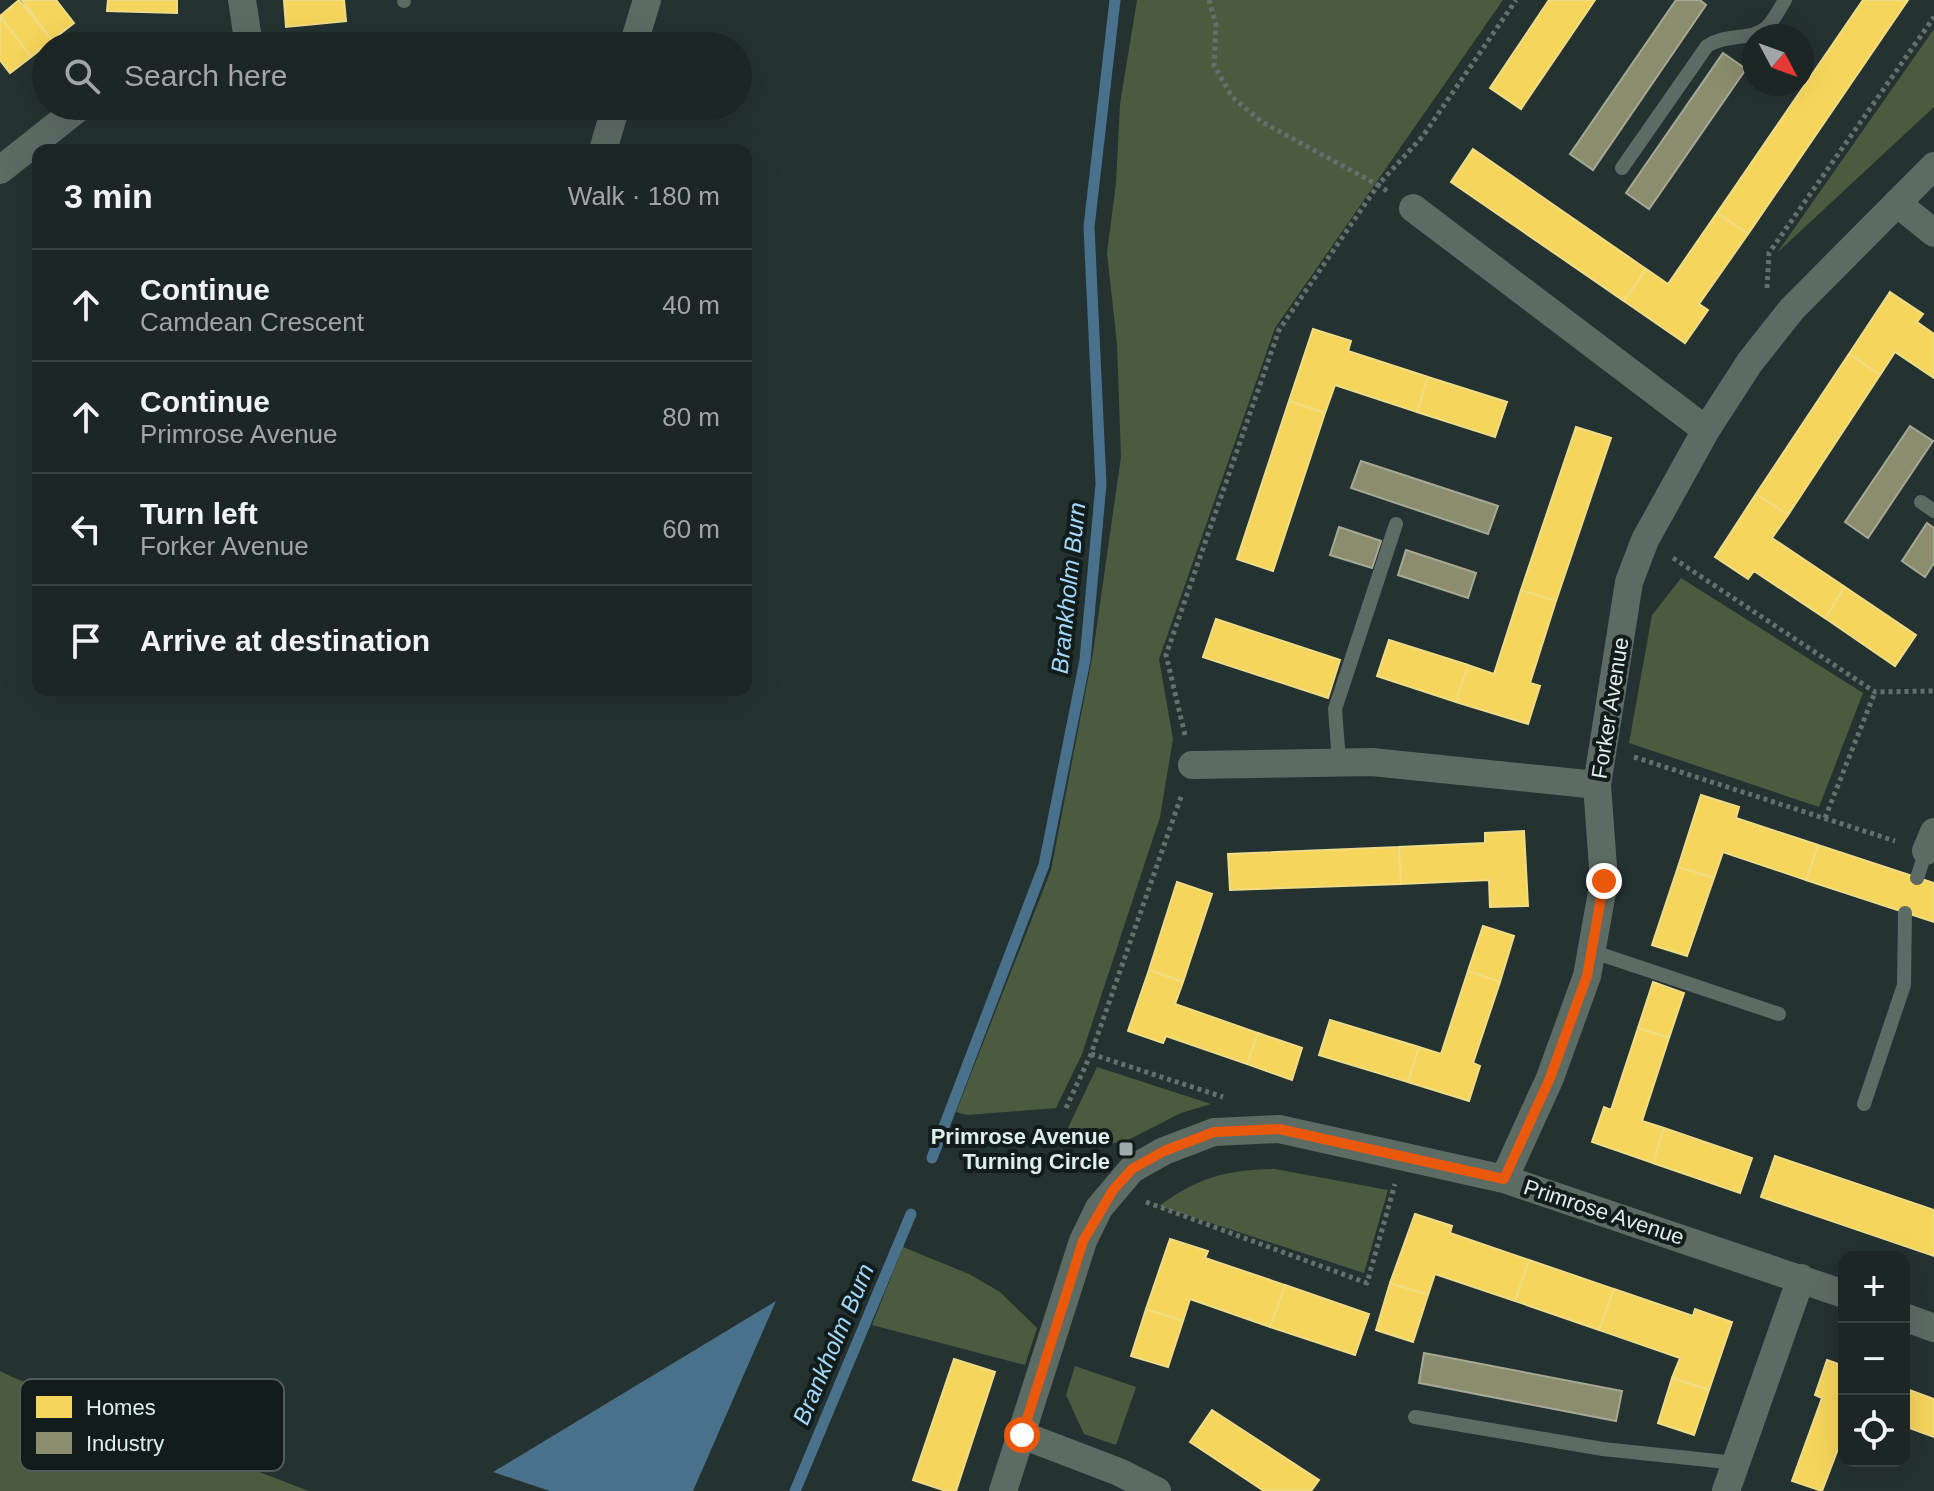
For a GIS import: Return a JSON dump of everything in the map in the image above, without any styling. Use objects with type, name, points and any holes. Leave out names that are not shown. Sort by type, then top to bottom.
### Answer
[{"type":"street","points":[[242,0],[247,32]]},
{"type":"street","points":[[637,32],[647,0]]},
{"type":"street","points":[[33,144],[63,120]]},
{"type":"street","points":[[605,144],[612,120]]},
{"type":"street","points":[[0,170],[32,145]]},
{"type":"street","name":"Forker Avenue","points":[[1504,1179],[1550,1078],[1587,976],[1604,881],[1597,785],[1629,582],[1645,540],[1706,430],[1750,362],[1792,309],[1934,166]]},
{"type":"street","points":[[1897,203],[1934,233]]},
{"type":"street","points":[[1413,208],[1706,430]]},
{"type":"street","points":[[1192,765],[1372,762],[1597,785]]},
{"type":"street","name":"Primrose Avenue","points":[[1106,1199],[1132,1169],[1214,1132],[1279,1129],[1504,1179],[1838,1292]]},
{"type":"street","points":[[1003,1491],[1083,1241],[1106,1199]]},
{"type":"street","points":[[1726,1491],[1801,1278]]},
{"type":"street","points":[[1910,1319],[1934,1328]]},
{"type":"street","points":[[1022,1435],[1119,1472],[1157,1491]]},
{"type":"lane","points":[[1622,168],[1707,46],[1722,37],[1752,36],[1767,27],[1785,0]]},
{"type":"lane","points":[[1339,762],[1335,709],[1396,524]]},
{"type":"lane","points":[[1864,1104],[1904,985],[1905,913]]},
{"type":"lane","points":[[1591,951],[1779,1014]]},
{"type":"lane","points":[[1415,1417],[1603,1449],[1736,1463]]},
{"type":"path","points":[[1209,0],[1216,25],[1214,65],[1232,97],[1262,122],[1378,185],[1413,208]]},
{"type":"path","points":[[1066,1108],[1091,1054],[1192,765],[1166,655],[1279,330],[1378,185],[1423,136],[1516,0]]},
{"type":"path","points":[[1792,309],[1767,290],[1769,253],[1934,17]]},
{"type":"path","points":[[1645,540],[1875,692],[1934,691]]},
{"type":"path","points":[[1825,818],[1875,692]]},
{"type":"path","points":[[1603,747],[1825,818],[1926,854]]},
{"type":"path","points":[[1091,1054],[1224,1097]]},
{"type":"path","points":[[1106,1199],[1367,1283],[1404,1157]]},
{"type":"green space","points":[[1137,0],[1503,0],[1275,328],[1159,659],[1173,739],[1160,817],[1082,1054],[1056,1108],[967,1115],[956,1112],[1051,870],[1093,653],[1121,457],[1117,344],[1107,253],[1116,183],[1120,104]]},
{"type":"green space","points":[[1934,29],[1934,107],[1777,253]]},
{"type":"green space","points":[[1681,578],[1863,693],[1819,807],[1629,743],[1652,615]]},
{"type":"green space","points":[[1097,1067],[1211,1104],[1181,1113],[1128,1140],[1106,1145],[1086,1141],[1067,1130]]},
{"type":"green space","points":[[1275,1169],[1388,1190],[1364,1273],[1159,1206],[1187,1188],[1214,1177]]},
{"type":"green space","points":[[903,1247],[969,1274],[1000,1292],[1037,1328],[1025,1365],[872,1325]]},
{"type":"green space","points":[[1075,1366],[1136,1387],[1116,1445],[1084,1434],[1066,1395]]},
{"type":"green space","points":[[0,1371],[20,1380],[20,1471],[257,1471],[309,1491],[0,1491]]},
{"type":"water","points":[[776,1301],[693,1491],[550,1491],[493,1472]]},
{"type":"building: Homes","points":[[19,0],[45,32],[32,32],[31,57],[0,16]]},
{"type":"building: Homes","points":[[22,0],[56,0],[74,23],[62,32],[46,32]]},
{"type":"building: Homes","points":[[108,0],[177,0],[177,13],[107,11]]},
{"type":"building: Homes","points":[[284,0],[344,0],[346,21],[286,27]]},
{"type":"building: Homes","points":[[1549,0],[1595,0],[1521,109],[1490,88]]},
{"type":"building: Homes","points":[[1863,0],[1908,0],[1748,234],[1717,213],[1797,96],[1814,96],[1814,71]]},
{"type":"building: Homes","points":[[0,16],[31,57],[10,73],[0,60]]},
{"type":"building: Homes","points":[[1473,149],[1646,269],[1624,301],[1451,182]]},
{"type":"building: Homes","points":[[1717,213],[1748,234],[1699,304],[1708,310],[1685,343],[1624,301],[1646,269],[1668,284]]},
{"type":"building: Homes","points":[[1890,292],[1923,314],[1917,322],[1934,334],[1934,378],[1895,352],[1880,375],[1849,354]]},
{"type":"building: Homes","points":[[1313,329],[1351,341],[1348,351],[1428,377],[1417,412],[1335,385],[1325,413],[1289,401]]},
{"type":"building: Homes","points":[[1849,354],[1880,375],[1788,515],[1756,494]]},
{"type":"building: Homes","points":[[1428,377],[1507,402],[1495,437],[1417,412]]},
{"type":"building: Homes","points":[[1289,401],[1325,413],[1273,571],[1237,559]]},
{"type":"building: Homes","points":[[1576,427],[1611,438],[1556,601],[1521,590]]},
{"type":"building: Homes","points":[[1756,494],[1788,515],[1772,538],[1845,587],[1825,618],[1754,571],[1748,579],[1715,557]]},
{"type":"building: Homes","points":[[1845,587],[1916,635],[1895,666],[1825,618]]},
{"type":"building: Homes","points":[[1521,590],[1556,601],[1530,683],[1540,686],[1528,724],[1456,702],[1468,665],[1494,674]]},
{"type":"building: Homes","points":[[1216,619],[1340,660],[1328,698],[1203,657]]},
{"type":"building: Homes","points":[[1389,640],[1468,665],[1456,702],[1377,676]]},
{"type":"building: Homes","points":[[1701,795],[1739,807],[1736,818],[1818,845],[1806,880],[1723,852],[1714,878],[1678,867]]},
{"type":"building: Homes","points":[[1524,831],[1528,906],[1490,907],[1489,880],[1401,884],[1399,847],[1485,843],[1485,833]]},
{"type":"building: Homes","points":[[1818,845],[1934,883],[1934,922],[1806,880]]},
{"type":"building: Homes","points":[[1399,847],[1401,884],[1230,890],[1228,854]]},
{"type":"building: Homes","points":[[1678,867],[1714,878],[1687,956],[1652,945]]},
{"type":"building: Homes","points":[[1177,882],[1212,894],[1183,982],[1149,970]]},
{"type":"building: Homes","points":[[1483,926],[1514,936],[1500,982],[1468,971]]},
{"type":"building: Homes","points":[[1149,970],[1183,982],[1175,1004],[1258,1033],[1247,1064],[1166,1036],[1163,1043],[1128,1031]]},
{"type":"building: Homes","points":[[1468,971],[1500,982],[1473,1063],[1480,1066],[1469,1101],[1408,1082],[1419,1047],[1441,1054]]},
{"type":"building: Homes","points":[[1653,982],[1684,993],[1669,1038],[1638,1028]]},
{"type":"building: Homes","points":[[1330,1020],[1419,1047],[1408,1082],[1319,1055]]},
{"type":"building: Homes","points":[[1638,1028],[1669,1038],[1642,1121],[1664,1128],[1653,1163],[1592,1142],[1604,1107],[1611,1110]]},
{"type":"building: Homes","points":[[1258,1033],[1302,1048],[1292,1080],[1247,1064]]},
{"type":"building: Homes","points":[[1664,1128],[1752,1158],[1740,1193],[1653,1163]]},
{"type":"building: Homes","points":[[1775,1156],[1934,1210],[1934,1256],[1761,1197]]},
{"type":"building: Homes","points":[[1415,1214],[1452,1226],[1450,1233],[1529,1260],[1515,1301],[1435,1274],[1428,1295],[1390,1283]]},
{"type":"building: Homes","points":[[1170,1239],[1208,1251],[1205,1258],[1285,1285],[1270,1327],[1190,1299],[1183,1321],[1146,1309]]},
{"type":"building: Homes","points":[[1529,1260],[1614,1289],[1599,1330],[1515,1301]]},
{"type":"building: Homes","points":[[1390,1283],[1428,1295],[1413,1342],[1376,1330]]},
{"type":"building: Homes","points":[[1285,1285],[1369,1314],[1355,1355],[1270,1327]]},
{"type":"building: Homes","points":[[1614,1289],[1693,1316],[1695,1309],[1732,1322],[1709,1390],[1672,1378],[1680,1358],[1599,1330]]},
{"type":"building: Homes","points":[[1146,1309],[1183,1321],[1168,1367],[1131,1356]]},
{"type":"building: Homes","points":[[954,1359],[995,1372],[956,1491],[946,1491],[913,1480]]},
{"type":"building: Homes","points":[[1827,1360],[1838,1364],[1838,1449],[1822,1491],[1792,1481],[1822,1398],[1815,1395]]},
{"type":"building: Homes","points":[[1672,1378],[1709,1390],[1694,1435],[1658,1423]]},
{"type":"building: Homes","points":[[1910,1390],[1934,1399],[1934,1437],[1910,1428]]},
{"type":"building: Homes","points":[[1212,1410],[1319,1480],[1311,1491],[1264,1491],[1190,1442]]},
{"type":"building: Industry","points":[[1676,0],[1700,0],[1706,5],[1593,170],[1570,154]]},
{"type":"building: Industry","points":[[1723,53],[1742,66],[1742,75],[1649,209],[1626,193]]},
{"type":"building: Industry","points":[[1910,426],[1933,441],[1868,538],[1845,522]]},
{"type":"building: Industry","points":[[1361,461],[1498,506],[1488,534],[1351,488]]},
{"type":"building: Industry","points":[[1927,523],[1934,528],[1934,563],[1925,577],[1902,561]]},
{"type":"building: Industry","points":[[1339,527],[1381,541],[1372,568],[1330,555]]},
{"type":"building: Industry","points":[[1406,550],[1476,573],[1468,598],[1398,575]]},
{"type":"building: Industry","points":[[1424,1353],[1622,1391],[1616,1421],[1419,1383]]},
{"type":"waterway","name":"Brankholm Burn","points":[[932,1158],[1044,865],[1085,660],[1101,484],[1089,227],[1115,0]]},
{"type":"waterway","name":"Brankholm Burn","points":[[795,1491],[911,1214]]},
{"type":"place","name":"Primrose Avenue Turning Circle","points":[[1126,1149]]},
{"type":"route","points":[[1022,1435],[1083,1241],[1099,1208],[1132,1169],[1164,1151],[1214,1132],[1279,1129],[1504,1179],[1550,1078],[1587,976],[1604,881]]}]
